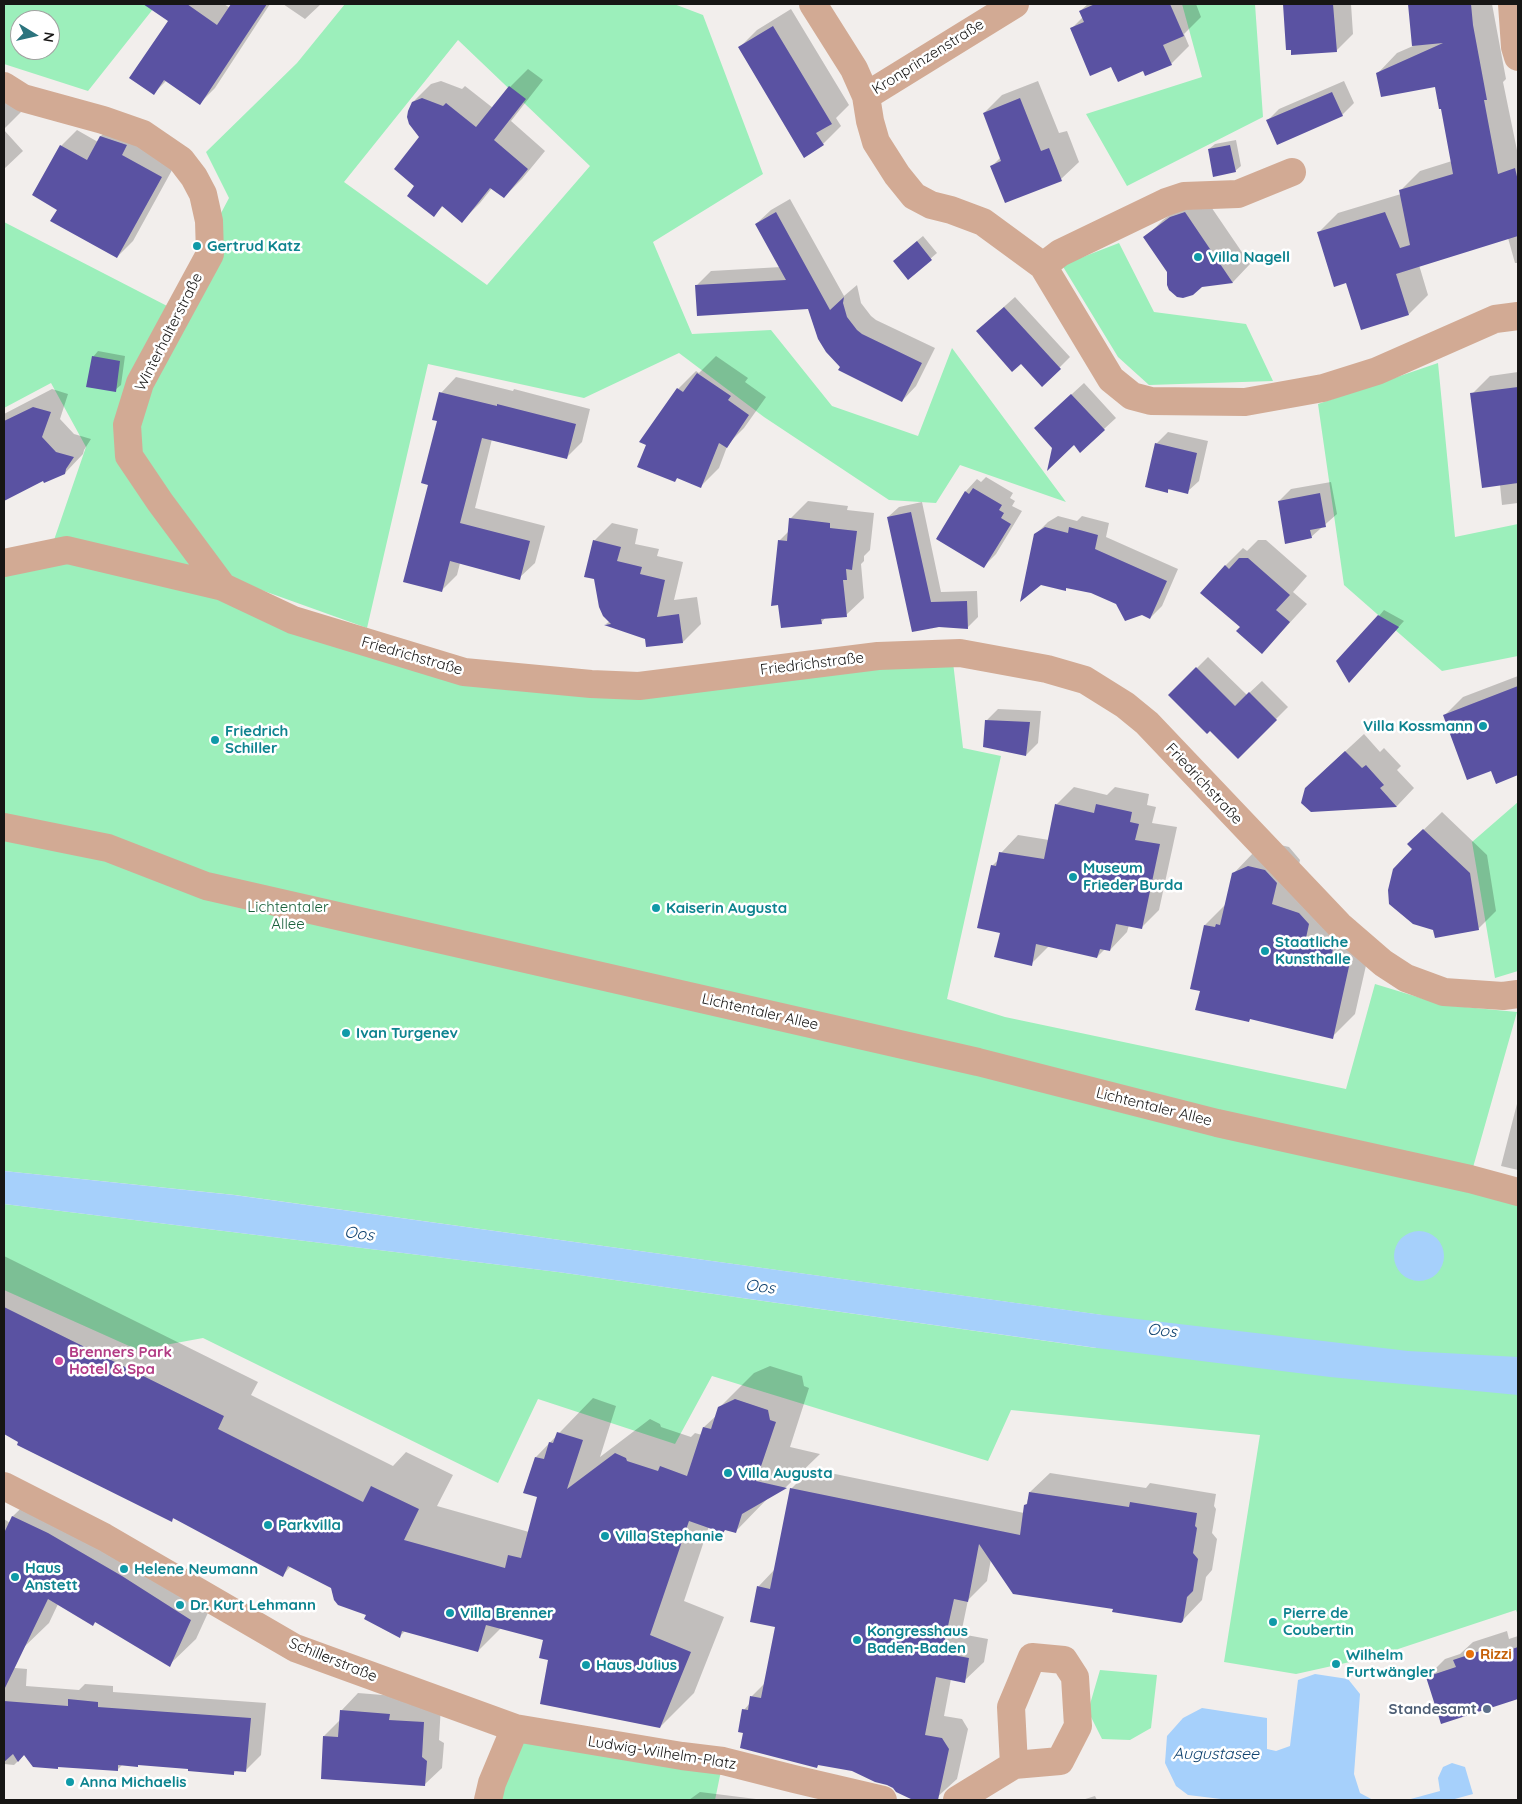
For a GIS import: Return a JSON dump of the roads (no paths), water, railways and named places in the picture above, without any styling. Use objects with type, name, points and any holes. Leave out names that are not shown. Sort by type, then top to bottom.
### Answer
[{"type":"street","points":[[814,4],[854,69],[866,96],[870,122],[876,142],[897,175],[914,196],[931,205],[983,222],[1043,266],[1111,379],[1132,396],[1152,401],[1244,402],[1323,388],[1377,371],[1495,319],[1518,316]]},
{"type":"street","name":"Kronprinzenstraße","points":[[866,96],[1014,4]]},
{"type":"street","points":[[1512,4],[1515,47],[1518,57]]},
{"type":"street","name":"Winterhalterstraße","points":[[4,86],[23,98],[103,120],[143,134],[181,160],[194,177],[203,194],[209,221],[210,254],[140,383],[127,425],[129,456],[160,502],[223,587]]},
{"type":"street","points":[[1043,266],[1060,254],[1166,202],[1184,196],[1238,194],[1292,172]]},
{"type":"street","name":"Friedrichstraße","points":[[4,563],[67,550],[223,587],[293,620],[464,672],[591,684],[640,686],[878,656],[960,654],[1047,669],[1085,680],[1125,705],[1152,713],[1339,925],[1383,963],[1406,978],[1444,992],[1472,996],[1518,994]]},
{"type":"street","name":"Lichtentaler Allee","points":[[4,827],[108,848],[206,886],[968,1060],[1217,1123],[1470,1179],[1518,1192]]},
{"type":"street","name":"Schillerstraße","points":[[4,1486],[104,1537],[295,1648],[515,1728]]},
{"type":"street","points":[[488,1800],[492,1783],[515,1728]]},
{"type":"street","name":"Ludwig-Wilhelm-Platz","points":[[515,1728],[682,1756],[723,1760],[883,1800]]},
{"type":"street","points":[[957,1800],[1014,1765]]},
{"type":"water","name":"Oos","points":[[4,1171],[234,1195],[1103,1315],[1408,1351],[1518,1357],[1518,1395],[1330,1377],[1097,1348],[558,1272],[4,1204]]},
{"type":"water","points":[[1419,1231],[1428,1233],[1439,1242],[1444,1256],[1442,1265],[1433,1276],[1419,1281],[1410,1279],[1399,1270],[1394,1256],[1396,1247],[1405,1236]]},
{"type":"water","name":"Augustasee","points":[[1315,1674],[1348,1679],[1360,1694],[1354,1774],[1360,1793],[1373,1800],[1229,1800],[1188,1795],[1176,1786],[1165,1763],[1167,1736],[1183,1718],[1202,1708],[1267,1718],[1267,1749],[1276,1751],[1290,1746],[1298,1680]]},
{"type":"water","points":[[1452,1763],[1465,1767],[1473,1794],[1451,1800],[1407,1800],[1440,1791],[1438,1778],[1443,1767]]},
{"type":"place","name":"Gertrud Katz","points":[[197,246]]},
{"type":"place","name":"Villa Nagell","points":[[1198,257]]},
{"type":"place","name":"Villa Kossmann","points":[[1483,726]]},
{"type":"place","name":"Friedrich Schiller","points":[[215,740]]},
{"type":"place","name":"Museum Frieder Burda","points":[[1073,877]]},
{"type":"place","name":"Kaiserin Augusta","points":[[656,908]]},
{"type":"place","name":"Staatliche Kunsthalle","points":[[1265,951]]},
{"type":"place","name":"Ivan Turgenev","points":[[346,1033]]},
{"type":"place","name":"Brenners Park Hotel & Spa","points":[[59,1361]]},
{"type":"place","name":"Villa Augusta","points":[[728,1473]]},
{"type":"place","name":"Parkvilla","points":[[268,1525]]},
{"type":"place","name":"Villa Stephanie","points":[[605,1536]]},
{"type":"place","name":"Helene Neumann","points":[[124,1569]]},
{"type":"place","name":"Haus Anstett","points":[[15,1577]]},
{"type":"place","name":"Dr. Kurt Lehmann","points":[[180,1605]]},
{"type":"place","name":"Villa Brenner","points":[[450,1613]]},
{"type":"place","name":"Pierre de Coubertin","points":[[1273,1622]]},
{"type":"place","name":"Kongresshaus Baden-Baden","points":[[857,1640]]},
{"type":"place","name":"Rizzi","points":[[1470,1654]]},
{"type":"place","name":"Wilhelm Furtwängler","points":[[1336,1664]]},
{"type":"place","name":"Haus Julius","points":[[586,1665]]},
{"type":"place","name":"Standesamt","points":[[1487,1709]]},
{"type":"place","name":"Anna Michaelis","points":[[70,1782]]}]
